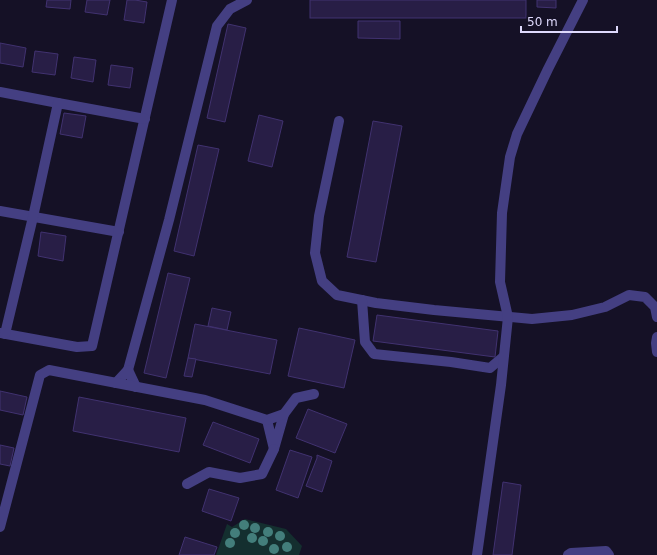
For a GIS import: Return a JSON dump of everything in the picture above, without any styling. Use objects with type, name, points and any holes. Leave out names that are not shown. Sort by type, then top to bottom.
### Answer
[{"type":"street","points":[[58,103],[33,217],[3,333],[77,348],[92,346],[172,0]]},
{"type":"street","points":[[116,383],[128,370],[170,220],[217,26],[230,9],[247,0]]},
{"type":"street","points":[[477,555],[501,385],[508,317],[500,282],[500,274],[502,213],[510,157],[517,134],[551,62],[583,0]]},
{"type":"street","points":[[0,92],[145,119]]},
{"type":"street","points":[[339,121],[319,216],[314,253],[322,281],[338,295],[376,303],[434,310],[532,318],[572,315],[604,307],[629,295],[645,297],[655,307],[657,317]]},
{"type":"street","points":[[0,211],[118,232]]},
{"type":"street","points":[[362,300],[364,342],[374,354],[451,362],[490,368],[501,385]]},
{"type":"street","points":[[657,337],[657,352]]},
{"type":"street","points":[[490,368],[503,357]]},
{"type":"street","points":[[0,527],[40,375],[49,370],[205,400],[267,420],[284,414]]},
{"type":"street","points":[[128,370],[136,387]]},
{"type":"street","points":[[187,484],[209,472],[240,478],[262,474],[274,449],[284,414],[296,398],[314,394]]},
{"type":"street","points":[[267,420],[274,449]]},
{"type":"street","points":[[568,555],[571,553],[606,551],[609,555]]},
{"type":"green space","points":[[245,519],[286,529],[302,546],[299,555],[216,555],[227,524],[232,527]]},
{"type":"building","points":[[47,0],[71,0],[70,9],[46,7]]},
{"type":"building","points":[[87,0],[110,0],[107,15],[85,12]]},
{"type":"building","points":[[127,0],[147,2],[144,23],[124,20]]},
{"type":"building","points":[[310,0],[526,0],[526,18],[310,18]]},
{"type":"building","points":[[537,0],[556,0],[556,8],[537,7]]},
{"type":"building","points":[[358,21],[400,21],[400,39],[358,38]]},
{"type":"building","points":[[228,24],[246,28],[225,122],[207,118]]},
{"type":"building","points":[[0,43],[26,48],[23,67],[0,63]]},
{"type":"building","points":[[35,51],[58,54],[55,75],[32,72]]},
{"type":"building","points":[[74,57],[96,60],[93,82],[71,78]]},
{"type":"building","points":[[111,65],[133,68],[130,88],[108,85]]},
{"type":"building","points":[[64,113],[86,116],[82,138],[60,134]]},
{"type":"building","points":[[259,115],[283,121],[272,167],[248,161]]},
{"type":"building","points":[[373,121],[402,126],[376,262],[347,257]]},
{"type":"building","points":[[198,145],[219,149],[194,256],[174,251]]},
{"type":"building","points":[[41,232],[66,236],[63,261],[38,256]]},
{"type":"building","points":[[168,273],[190,278],[166,378],[144,373]]},
{"type":"building","points":[[212,308],[231,312],[227,330],[208,326]]},
{"type":"building","points":[[377,315],[498,331],[495,357],[373,341]]},
{"type":"building","points":[[195,324],[277,340],[270,374],[188,358]]},
{"type":"building","points":[[299,328],[355,340],[344,388],[288,376]]},
{"type":"building","points":[[188,358],[196,359],[192,377],[184,376]]},
{"type":"building","points":[[0,391],[27,397],[23,415],[0,410]]},
{"type":"building","points":[[79,397],[186,418],[179,452],[73,431]]},
{"type":"building","points":[[308,409],[347,424],[335,453],[296,438]]},
{"type":"building","points":[[213,422],[259,439],[250,463],[203,445]]},
{"type":"building","points":[[0,445],[14,448],[10,466],[0,464]]},
{"type":"building","points":[[290,450],[312,457],[298,498],[276,490]]},
{"type":"building","points":[[317,455],[332,461],[322,492],[306,486]]},
{"type":"building","points":[[503,482],[521,485],[512,555],[493,555]]},
{"type":"building","points":[[209,489],[239,498],[231,521],[202,511]]},
{"type":"building","points":[[185,537],[217,547],[214,555],[179,555]]}]
